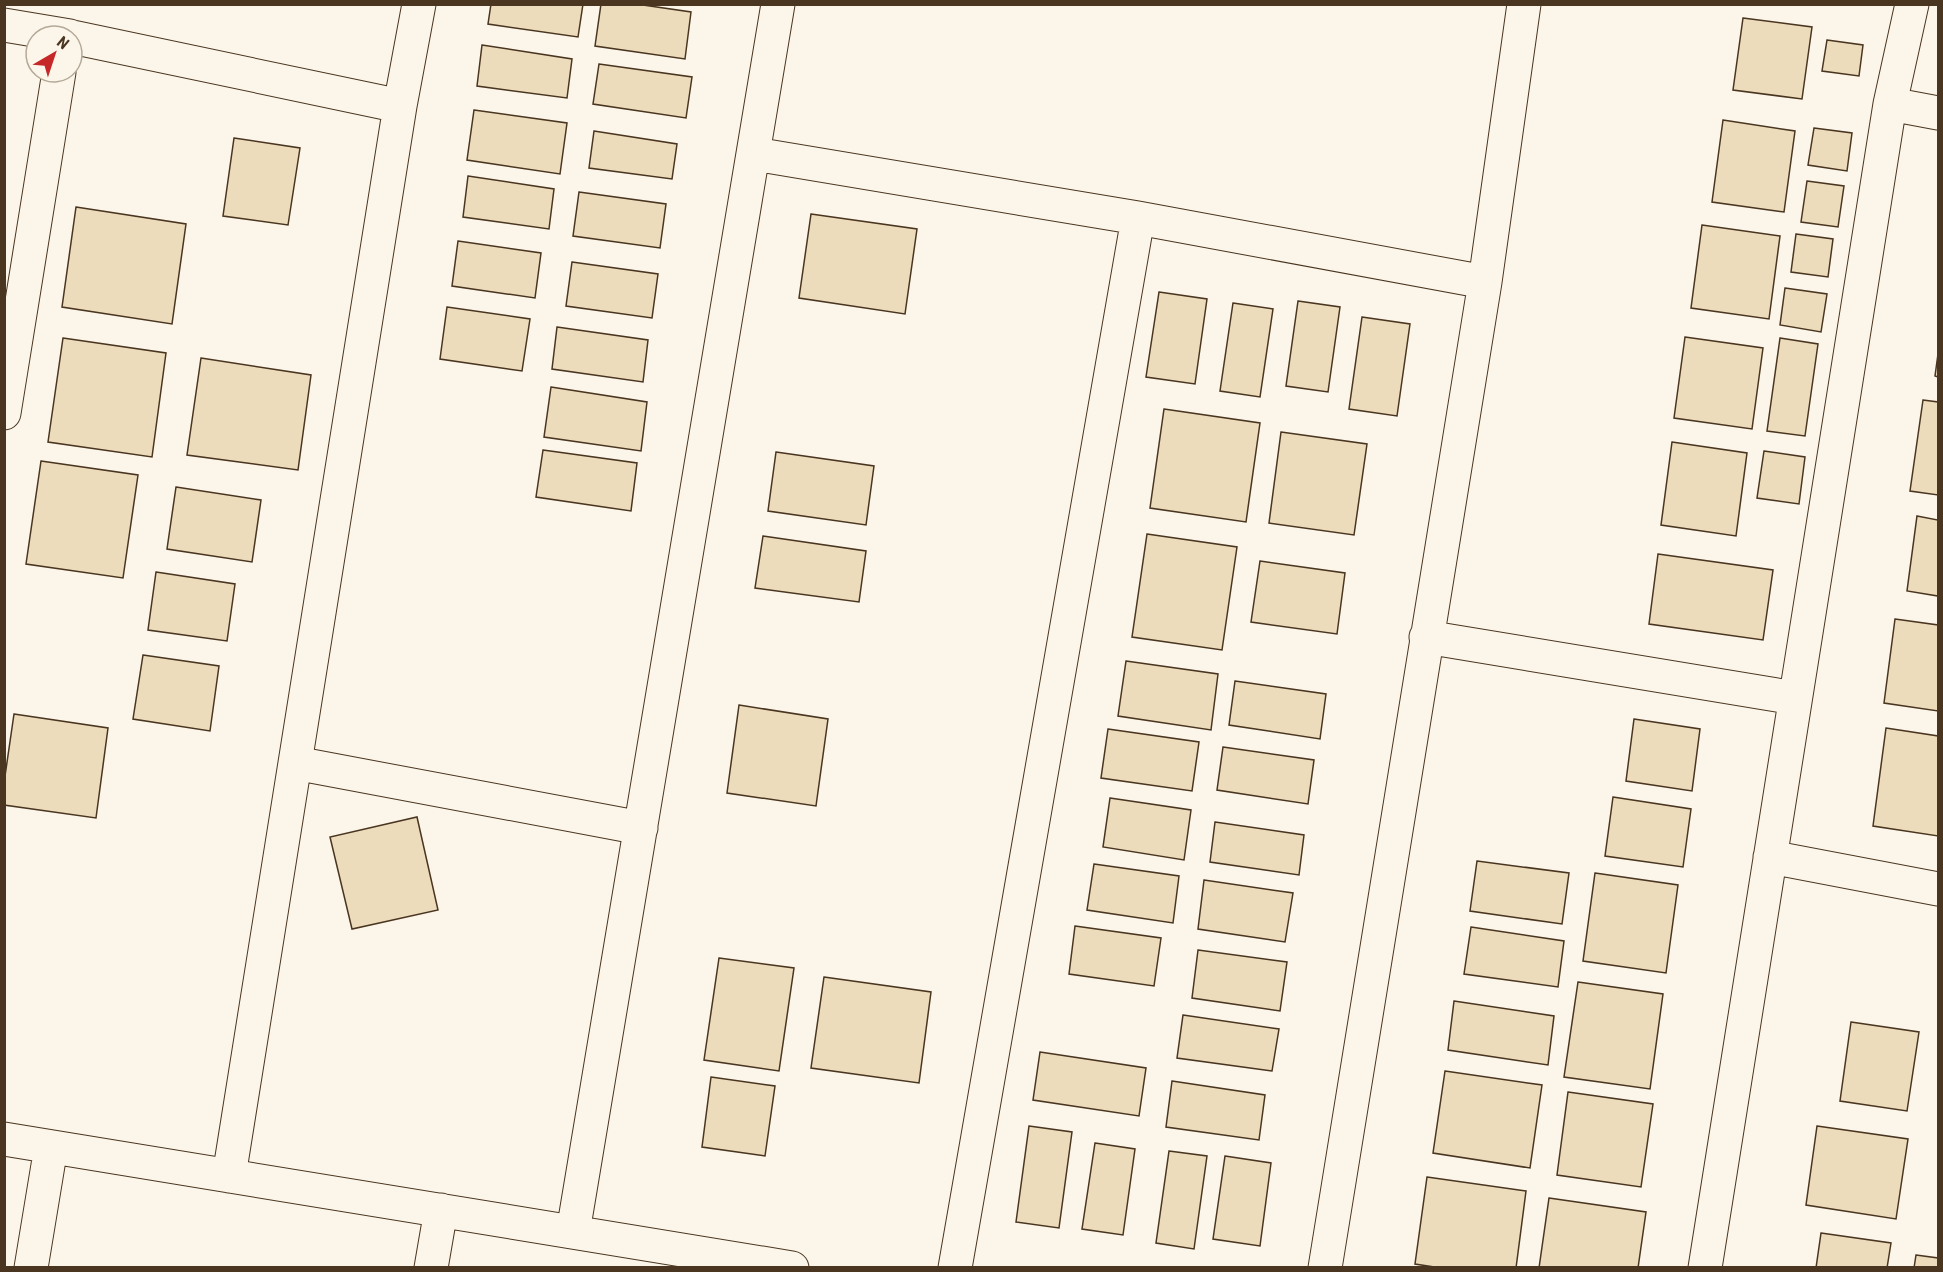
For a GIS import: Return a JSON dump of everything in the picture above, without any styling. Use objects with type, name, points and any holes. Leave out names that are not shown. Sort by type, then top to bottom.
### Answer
[{"type":"street","points":[[229,1176],[400,106],[419,4]]},
{"type":"street","points":[[573,1232],[778,4]]},
{"type":"street","points":[[1325,1268],[1485,282],[1524,4]]},
{"type":"street","points":[[1705,1268],[1890,104],[1912,4]]},
{"type":"street","points":[[4,25],[24,28]]},
{"type":"street","points":[[84,39],[400,106]]},
{"type":"street","points":[[4,413],[57,84]]},
{"type":"street","points":[[1890,104],[1938,113]]},
{"type":"street","points":[[754,154],[1138,218],[1485,282]]},
{"type":"street","points":[[955,1268],[1138,218]]},
{"type":"street","points":[[1426,637],[1795,698]]},
{"type":"street","points":[[295,764],[641,828]]},
{"type":"street","points":[[1770,857],[1938,890]]},
{"type":"street","points":[[4,1139],[792,1268]]},
{"type":"street","points":[[31,1268],[51,1147]]},
{"type":"street","points":[[431,1268],[441,1210]]},
{"type":"building","points":[[491,4],[583,4],[578,37],[488,24]]},
{"type":"building","points":[[601,4],[636,4],[691,12],[685,59],[595,46]]},
{"type":"building","points":[[1743,18],[1812,27],[1802,99],[1733,90]]},
{"type":"building","points":[[1827,40],[1863,45],[1859,76],[1822,71]]},
{"type":"building","points":[[482,45],[572,59],[567,98],[477,86]]},
{"type":"building","points":[[599,64],[692,77],[686,118],[593,104]]},
{"type":"building","points":[[474,110],[567,123],[560,174],[467,160]]},
{"type":"building","points":[[1723,120],[1795,131],[1784,212],[1712,202]]},
{"type":"building","points":[[1814,128],[1852,133],[1847,171],[1808,165]]},
{"type":"building","points":[[594,131],[677,144],[672,179],[589,168]]},
{"type":"building","points":[[234,138],[300,148],[288,225],[223,216]]},
{"type":"building","points":[[468,176],[554,189],[549,229],[463,217]]},
{"type":"building","points":[[1807,181],[1844,186],[1838,227],[1801,222]]},
{"type":"building","points":[[579,192],[666,204],[660,248],[573,236]]},
{"type":"building","points":[[76,207],[186,224],[172,324],[62,307]]},
{"type":"building","points":[[811,214],[917,229],[905,314],[799,298]]},
{"type":"building","points":[[1702,225],[1780,236],[1769,319],[1691,308]]},
{"type":"building","points":[[1796,234],[1833,239],[1828,277],[1791,272]]},
{"type":"building","points":[[458,241],[541,253],[535,298],[452,286]]},
{"type":"building","points":[[572,262],[658,274],[652,318],[566,306]]},
{"type":"building","points":[[1785,288],[1827,294],[1821,332],[1780,325]]},
{"type":"building","points":[[1159,292],[1207,299],[1195,384],[1146,377]]},
{"type":"building","points":[[1298,301],[1340,307],[1328,392],[1286,386]]},
{"type":"building","points":[[1233,303],[1273,309],[1260,397],[1220,391]]},
{"type":"building","points":[[447,307],[530,319],[522,371],[440,359]]},
{"type":"building","points":[[1362,317],[1410,324],[1397,416],[1349,409]]},
{"type":"building","points":[[557,327],[648,340],[643,382],[552,369]]},
{"type":"building","points":[[1685,337],[1763,348],[1752,429],[1674,418]]},
{"type":"building","points":[[63,338],[166,353],[152,457],[48,442]]},
{"type":"building","points":[[1780,338],[1818,344],[1805,436],[1767,431]]},
{"type":"building","points":[[1938,354],[1938,377],[1935,376]]},
{"type":"building","points":[[201,358],[311,375],[298,470],[187,455]]},
{"type":"building","points":[[551,387],[647,402],[641,451],[544,437]]},
{"type":"building","points":[[1923,400],[1938,402],[1938,495],[1910,491]]},
{"type":"building","points":[[1164,409],[1260,423],[1246,522],[1150,508]]},
{"type":"building","points":[[1281,432],[1367,444],[1354,535],[1269,523]]},
{"type":"building","points":[[1672,442],[1747,453],[1736,536],[1661,525]]},
{"type":"building","points":[[543,450],[637,463],[631,511],[536,497]]},
{"type":"building","points":[[1764,451],[1805,457],[1799,504],[1757,498]]},
{"type":"building","points":[[776,452],[874,466],[866,525],[768,511]]},
{"type":"building","points":[[41,461],[138,475],[123,578],[26,564]]},
{"type":"building","points":[[176,487],[261,500],[252,562],[167,549]]},
{"type":"building","points":[[1917,516],[1938,520],[1938,596],[1907,591]]},
{"type":"building","points":[[1147,534],[1237,547],[1222,650],[1132,637]]},
{"type":"building","points":[[763,536],[866,551],[859,602],[755,588]]},
{"type":"building","points":[[1658,554],[1773,570],[1763,640],[1649,624]]},
{"type":"building","points":[[1260,561],[1345,573],[1337,634],[1251,622]]},
{"type":"building","points":[[156,572],[235,584],[227,641],[148,630]]},
{"type":"building","points":[[1895,619],[1938,625],[1938,711],[1884,703]]},
{"type":"building","points":[[143,655],[219,666],[210,731],[133,719]]},
{"type":"building","points":[[1126,661],[1218,674],[1211,730],[1118,716]]},
{"type":"building","points":[[1235,681],[1326,694],[1320,739],[1229,725]]},
{"type":"building","points":[[739,705],[828,719],[816,806],[727,793]]},
{"type":"building","points":[[14,714],[108,728],[96,818],[4,805],[4,783]]},
{"type":"building","points":[[1634,719],[1700,729],[1692,791],[1626,781]]},
{"type":"building","points":[[1886,728],[1938,736],[1938,836],[1873,826]]},
{"type":"building","points":[[1108,729],[1199,742],[1192,791],[1101,778]]},
{"type":"building","points":[[1223,747],[1314,760],[1308,804],[1217,790]]},
{"type":"building","points":[[1613,797],[1691,809],[1683,867],[1605,856]]},
{"type":"building","points":[[1110,798],[1191,810],[1184,860],[1103,847]]},
{"type":"building","points":[[417,817],[438,910],[352,929],[330,837]]},
{"type":"building","points":[[1215,822],[1304,835],[1299,875],[1210,862]]},
{"type":"building","points":[[1477,861],[1569,873],[1562,924],[1470,911]]},
{"type":"building","points":[[1094,864],[1179,876],[1173,923],[1087,910]]},
{"type":"building","points":[[1595,873],[1678,885],[1666,973],[1583,961]]},
{"type":"building","points":[[1204,880],[1293,893],[1285,942],[1198,929]]},
{"type":"building","points":[[1075,926],[1161,938],[1154,986],[1069,974]]},
{"type":"building","points":[[1471,927],[1564,941],[1558,987],[1464,974]]},
{"type":"building","points":[[1198,950],[1287,962],[1280,1011],[1192,998]]},
{"type":"building","points":[[719,958],[794,968],[779,1071],[704,1060]]},
{"type":"building","points":[[824,977],[931,992],[919,1083],[811,1068]]},
{"type":"building","points":[[1578,982],[1663,994],[1650,1089],[1564,1077]]},
{"type":"building","points":[[1454,1001],[1554,1016],[1548,1065],[1448,1050]]},
{"type":"building","points":[[1183,1015],[1279,1029],[1272,1071],[1177,1058]]},
{"type":"building","points":[[1851,1022],[1919,1032],[1907,1111],[1840,1101]]},
{"type":"building","points":[[1040,1052],[1146,1068],[1139,1116],[1033,1100]]},
{"type":"building","points":[[1445,1071],[1542,1085],[1530,1168],[1433,1153]]},
{"type":"building","points":[[711,1077],[775,1086],[765,1156],[702,1147]]},
{"type":"building","points":[[1172,1081],[1265,1095],[1259,1140],[1166,1127]]},
{"type":"building","points":[[1568,1092],[1653,1104],[1641,1187],[1557,1175]]},
{"type":"building","points":[[1029,1126],[1072,1132],[1059,1228],[1016,1222]]},
{"type":"building","points":[[1817,1126],[1908,1139],[1896,1219],[1806,1205]]},
{"type":"building","points":[[1095,1143],[1135,1149],[1123,1235],[1082,1229]]},
{"type":"building","points":[[1169,1151],[1207,1156],[1194,1249],[1156,1243]]},
{"type":"building","points":[[1225,1156],[1271,1163],[1260,1246],[1213,1239]]},
{"type":"building","points":[[1427,1177],[1526,1191],[1516,1268],[1441,1268],[1415,1264]]},
{"type":"building","points":[[1549,1198],[1646,1212],[1638,1268],[1539,1268]]},
{"type":"building","points":[[1821,1233],[1891,1243],[1887,1268],[1816,1268]]},
{"type":"building","points":[[1916,1255],[1938,1258],[1938,1268],[1914,1268]]}]
